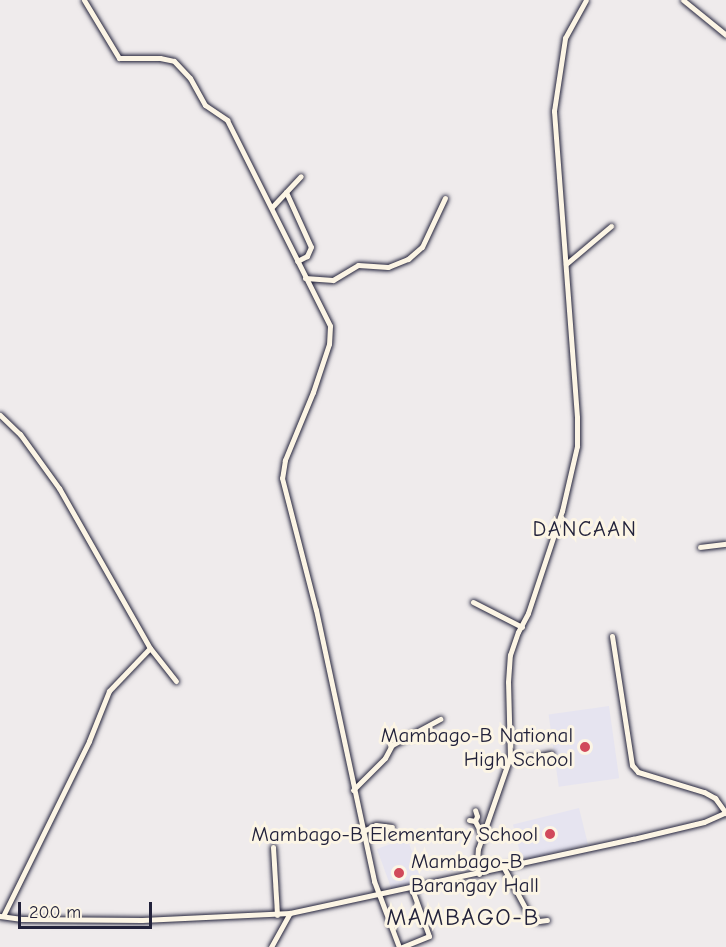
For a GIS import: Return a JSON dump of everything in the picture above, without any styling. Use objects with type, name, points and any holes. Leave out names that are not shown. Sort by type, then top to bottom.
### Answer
[{"type":"street","points":[[84,0],[119,58],[167,58],[180,65],[205,105],[227,120],[272,207],[305,278],[327,317],[330,335],[313,392],[285,460],[282,478],[316,610],[379,896],[400,947],[429,936],[412,889]]},
{"type":"street","points":[[479,874],[477,855],[482,835],[510,758],[508,671],[514,642],[522,627],[562,511],[577,446],[577,417],[554,111],[565,38],[586,0]]},
{"type":"street","points":[[683,0],[726,36]]},
{"type":"street","points":[[272,207],[301,176]]},
{"type":"street","points":[[286,192],[311,247],[307,256],[297,261]]},
{"type":"street","points":[[305,278],[333,280],[358,265],[388,267],[408,259],[422,247],[445,198]]},
{"type":"street","points":[[566,264],[611,226]]},
{"type":"street","points":[[0,415],[20,434],[59,488],[150,648],[176,681]]},
{"type":"street","points":[[700,547],[726,544]]},
{"type":"street","points":[[473,602],[522,627]]},
{"type":"street","points":[[150,648],[109,692],[71,778],[1,916],[142,920],[278,915],[412,889],[690,826],[726,813],[715,798],[704,792],[638,772],[632,765],[612,636]]},
{"type":"street","points":[[354,790],[385,758],[392,745],[436,718]]},
{"type":"street","points":[[510,758],[527,759],[551,754]]},
{"type":"street","points":[[476,810],[477,816],[472,821],[482,835]]},
{"type":"street","points":[[363,831],[378,825],[392,827]]},
{"type":"street","points":[[273,847],[278,915]]},
{"type":"street","points":[[504,868],[530,917],[539,921],[547,920]]},
{"type":"street","points":[[271,947],[290,913]]},
{"type":"shaded area","name":"Mambago-B National High School","points":[[609,706],[619,778],[559,787],[549,714]]},
{"type":"shaded area","name":"Mambago-B Elementary School","points":[[579,808],[588,844],[522,860],[513,824]]},
{"type":"shaded area","points":[[407,838],[423,882],[393,893],[377,849]]},
{"type":"place","name":"Mambago-B National High School","points":[[585,747]]},
{"type":"place","name":"Mambago-B Elementary School","points":[[550,834]]},
{"type":"place","name":"Mambago-B Barangay Hall","points":[[399,873]]},
{"type":"district","name":"DANCAAN","points":[[585,530]]},
{"type":"district","name":"MAMBAGO-B","points":[[463,918]]}]
